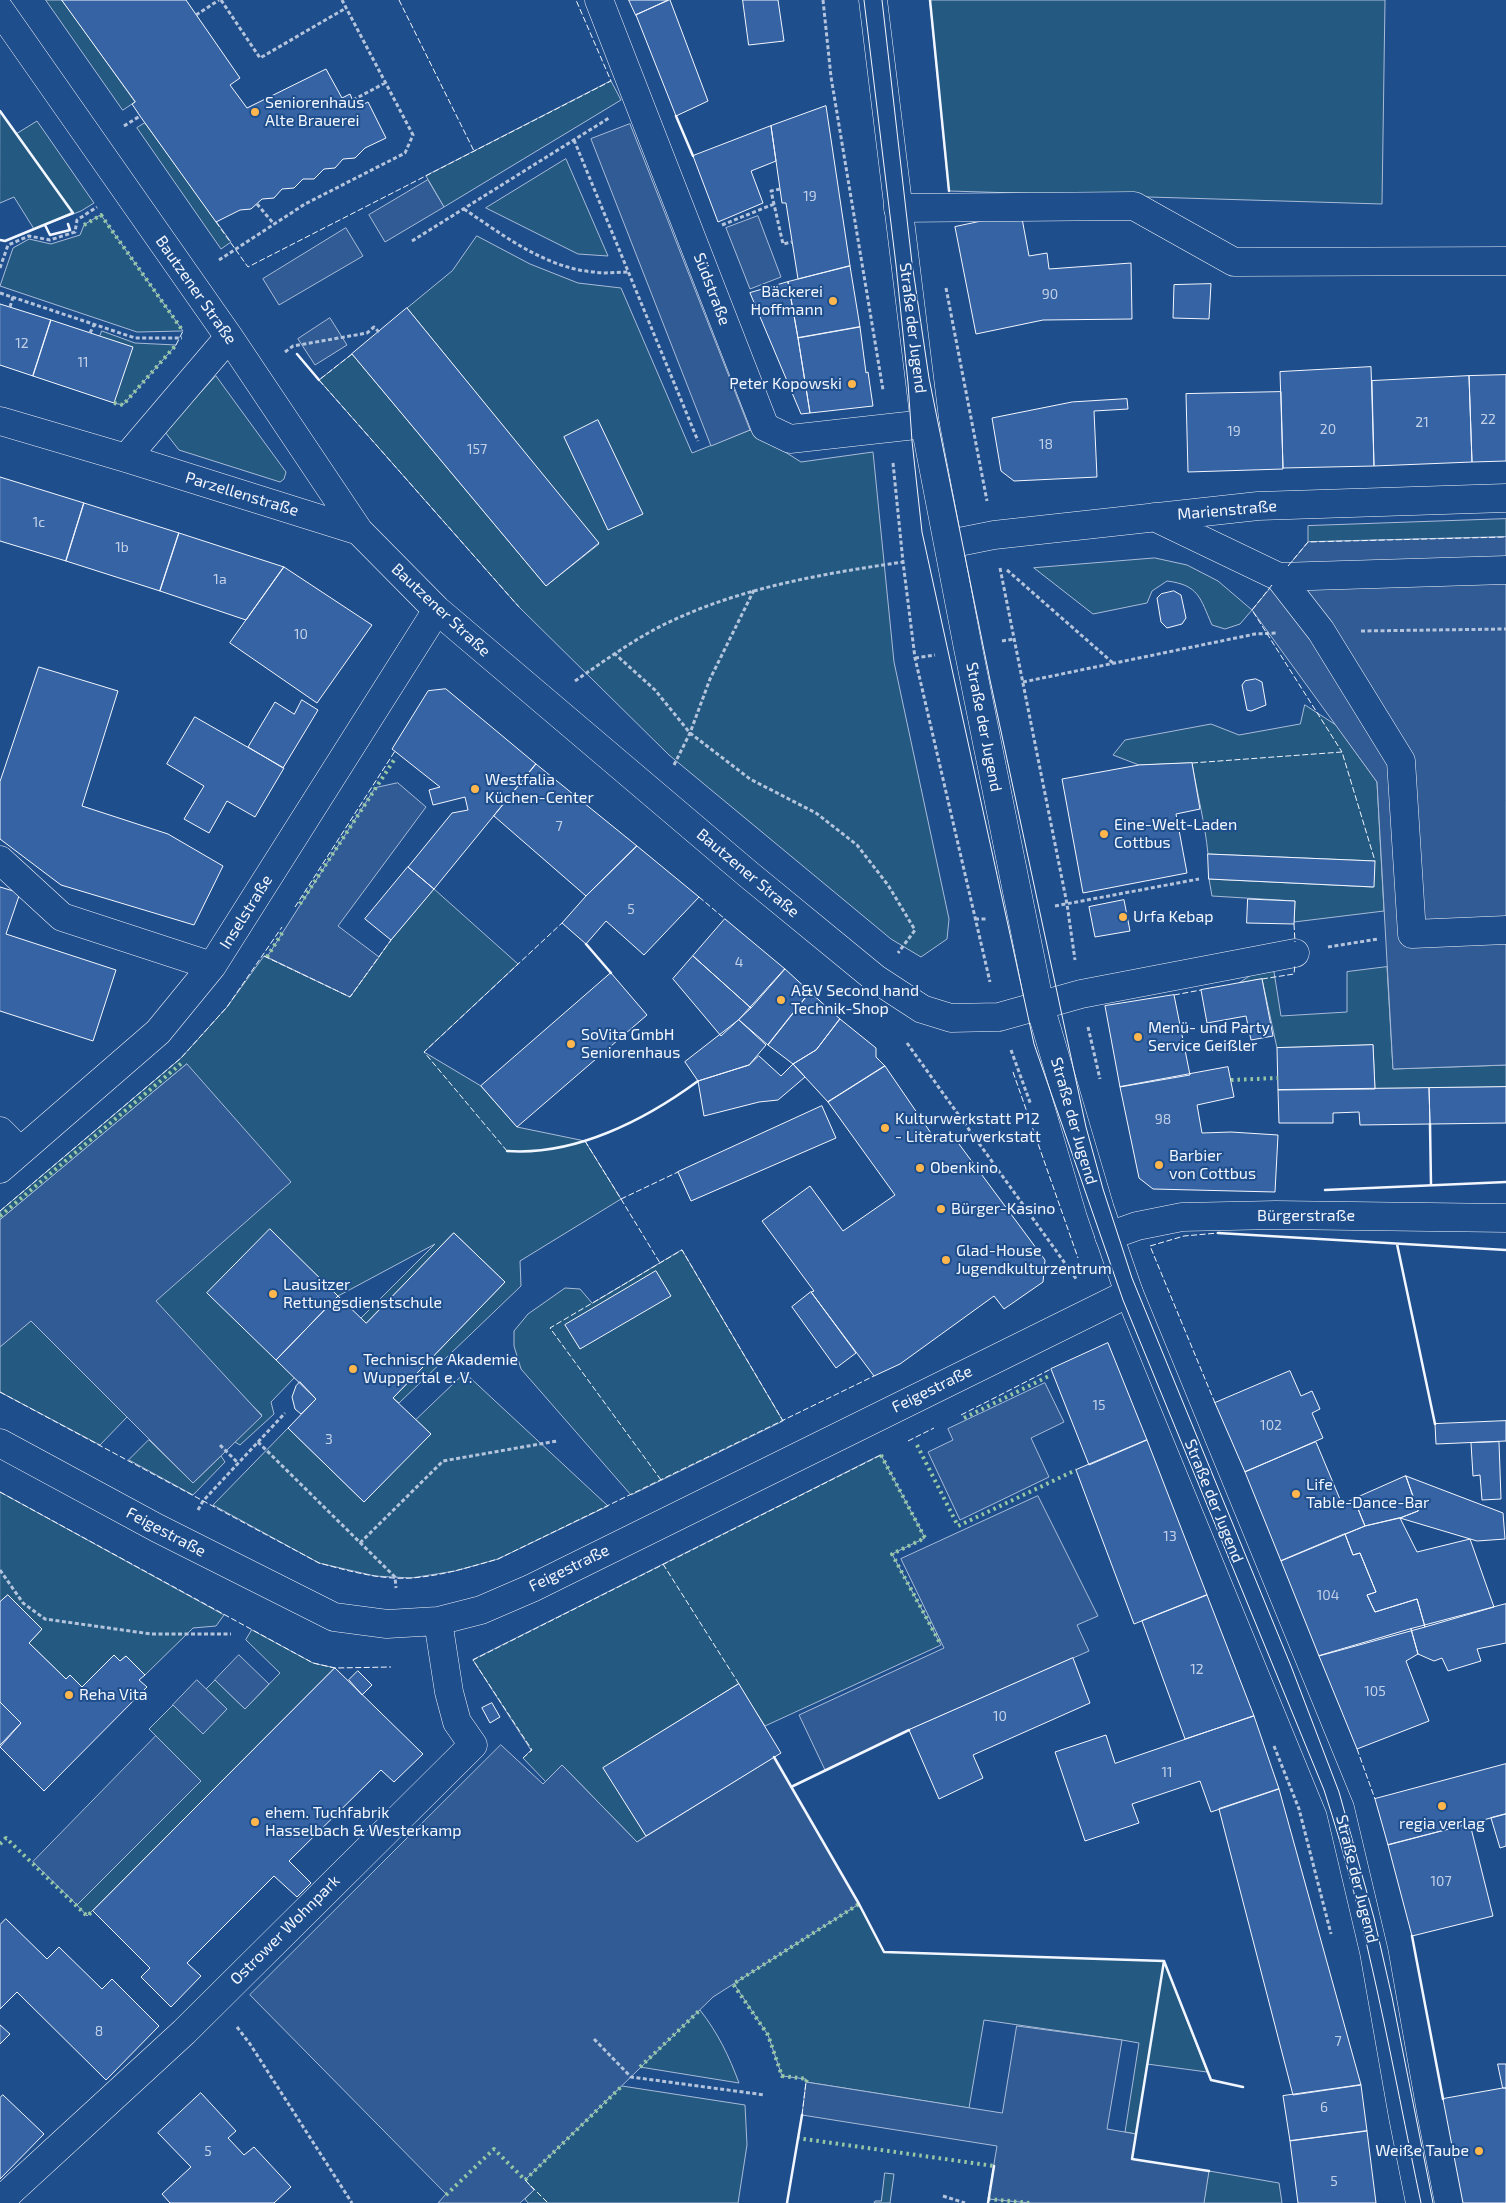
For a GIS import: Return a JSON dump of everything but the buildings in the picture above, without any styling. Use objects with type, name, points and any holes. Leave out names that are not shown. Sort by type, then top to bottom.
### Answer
[{"type":"street","name":"Südstraße","points":[[599,0],[766,427],[790,439],[925,424]]},
{"type":"street","name":"Straße der Jugend","points":[[873,0],[925,424],[1040,1006],[1109,1236],[1129,1293],[1340,1808],[1374,1952],[1420,2203]]},
{"type":"street","name":"Bautzener Straße","points":[[0,10],[229,337],[359,531],[437,610],[748,874],[876,979],[922,1008],[951,1018],[999,1017],[1081,994],[1295,953]]},
{"type":"street","points":[[898,208],[1134,206],[1234,262],[1506,261]]},
{"type":"street","points":[[126,458],[229,337]]},
{"type":"street","name":"Parzellenstraße","points":[[0,422],[126,458],[359,531]]},
{"type":"street","name":"Marienstraße","points":[[949,544],[994,536],[1258,506],[1506,498]]},
{"type":"street","points":[[1154,517],[1279,577],[1321,631],[1401,761],[1412,934],[1506,930]]},
{"type":"street","points":[[1279,577],[1506,570]]},
{"type":"street","name":"Inselstraße","points":[[0,1169],[158,1032],[212,966],[437,610]]},
{"type":"street","points":[[0,860],[62,917],[212,966]]},
{"type":"street","points":[[0,1131],[20,1151]]},
{"type":"street","name":"Bürgerstraße","points":[[1109,1236],[1137,1226],[1182,1218],[1276,1215],[1506,1218]]},
{"type":"street","name":"Feigestraße","points":[[0,1443],[166,1533],[334,1617],[386,1624],[438,1621],[482,1610],[532,1588],[1129,1293]]},
{"type":"street","name":"Ostrower Wohnpark","points":[[0,2202],[184,2032],[472,1745],[457,1722],[449,1692],[438,1621]]},
{"type":"path","points":[[196,15],[220,0],[260,58],[346,8]]},
{"type":"path","points":[[219,260],[305,204],[405,153],[414,135],[342,0]]},
{"type":"path","points":[[823,0],[831,77],[890,429],[903,562],[916,658],[999,1017]]},
{"type":"path","points":[[353,100],[386,83]]},
{"type":"path","points":[[412,241],[638,100]]},
{"type":"path","points":[[125,126],[140,116]]},
{"type":"path","points":[[574,140],[698,441]]},
{"type":"path","points":[[780,189],[771,191],[782,244],[792,242]]},
{"type":"path","points":[[0,268],[8,245],[29,236],[50,240],[75,232],[77,220],[102,204]]},
{"type":"path","points":[[257,204],[274,224]]},
{"type":"path","points":[[692,238],[774,204]]},
{"type":"path","points":[[464,209],[522,248],[564,265],[593,272],[628,272]]},
{"type":"path","points":[[945,287],[994,536]]},
{"type":"path","points":[[0,293],[135,338],[180,338]]},
{"type":"path","points":[[10,307],[13,297]]},
{"type":"path","points":[[90,334],[94,325]]},
{"type":"path","points":[[285,352],[293,346],[367,333],[374,327],[379,332]]},
{"type":"path","points":[[574,682],[614,653],[665,624],[754,590],[825,573],[903,562]]},
{"type":"path","points":[[1102,1088],[1081,994],[1067,904],[999,563],[1114,663]]},
{"type":"path","points":[[672,768],[690,734],[710,680],[732,631],[754,590]]},
{"type":"path","points":[[1432,631],[1506,629]]},
{"type":"path","points":[[1023,682],[1266,633]]},
{"type":"path","points":[[614,653],[656,690],[690,734],[750,779],[816,813],[858,845],[888,885],[915,930],[897,954]]},
{"type":"path","points":[[1067,904],[1199,879]]},
{"type":"path","points":[[1295,953],[1412,934]]},
{"type":"path","points":[[907,1044],[1077,1280]]},
{"type":"path","points":[[198,1510],[203,1501],[285,1412]]},
{"type":"path","points":[[360,1543],[443,1461],[557,1441]]},
{"type":"path","points":[[258,1442],[395,1577],[396,1588]]},
{"type":"path","points":[[220,1445],[238,1463]]},
{"type":"path","points":[[0,1570],[23,1603],[45,1619],[151,1634],[231,1634]]},
{"type":"path","points":[[1274,1745],[1299,1809],[1334,1943]]},
{"type":"path","points":[[215,1999],[250,2044],[352,2203]]},
{"type":"path","points":[[594,2039],[631,2077],[765,2095]]},
{"type":"path","points":[[943,2196],[965,2203]]},
{"type":"shaded area","points":[[46,0],[62,0],[135,102],[123,110]]},
{"type":"shaded area","points":[[930,0],[1385,0],[1382,204],[949,191]]},
{"type":"shaded area","points":[[611,81],[621,100],[444,207],[426,176]]},
{"type":"shaded area","points":[[0,111],[16,134],[37,121],[94,203],[81,211],[34,229],[14,197],[0,203]]},
{"type":"shaded area","points":[[145,123],[231,242],[221,249],[137,128]]},
{"type":"shaded area","points":[[630,124],[750,430],[711,446],[591,139]]},
{"type":"shaded area","points":[[566,159],[608,256],[578,254],[486,208]]},
{"type":"shaded area","points":[[428,180],[444,207],[385,242],[369,215]]},
{"type":"shaded area","points":[[101,215],[183,331],[137,332],[0,286],[13,248],[29,239],[51,244],[80,235],[84,225]]},
{"type":"shaded area","points":[[758,216],[781,277],[750,289],[726,228]]},
{"type":"shaded area","points":[[346,228],[363,256],[279,305],[263,279]]},
{"type":"shaded area","points":[[477,236],[530,264],[578,283],[621,288],[692,453],[750,430],[801,462],[873,452],[894,662],[949,919],[947,939],[921,957],[891,939],[669,755],[519,607],[319,380],[352,354],[546,586],[599,544],[407,308],[452,271]]},
{"type":"shaded area","points":[[330,318],[347,345],[315,365],[298,339]]},
{"type":"shaded area","points":[[102,331],[135,343],[176,345],[123,405],[114,403],[100,336]]},
{"type":"shaded area","points":[[216,376],[286,472],[284,479],[280,482],[179,450],[165,432]]},
{"type":"shaded area","points":[[1506,519],[1506,537],[1308,542],[1308,526]]},
{"type":"shaded area","points":[[1506,537],[1506,1065],[1393,1069],[1377,782],[1252,610],[1308,542]]},
{"type":"shaded area","points":[[1155,558],[1187,565],[1218,581],[1252,610],[1240,624],[1225,629],[1212,625],[1197,594],[1186,586],[1167,581],[1152,591],[1147,603],[1093,614],[1034,568]]},
{"type":"shaded area","points":[[1305,705],[1336,725],[1377,782],[1384,911],[1294,922],[1295,901],[1212,896],[1209,879],[1373,887],[1374,861],[1208,854],[1192,763],[1139,765],[1113,755],[1125,740],[1211,724],[1239,735],[1300,724]]},
{"type":"shaded area","points":[[398,783],[426,807],[338,926],[379,957],[350,997],[267,957],[375,788]]},
{"type":"shaded area","points":[[434,889],[518,964],[424,1052],[481,1086],[517,1127],[585,1141],[621,1199],[520,1261],[521,1286],[399,1403],[393,1398],[505,1282],[454,1233],[366,1323],[361,1318],[435,1244],[338,1296],[270,1230],[295,1377],[271,1402],[274,1414],[240,1445],[235,1442],[262,1415],[134,1286],[187,1064],[0,1220],[0,1211],[181,1058],[227,1007],[264,956],[350,997],[391,940]]},
{"type":"shaded area","points":[[1387,967],[1393,1069],[1506,1065],[1506,1087],[1375,1089],[1373,1045],[1277,1048],[1262,979],[1239,983],[1260,969],[1274,972],[1281,1016],[1347,1012],[1347,972]]},
{"type":"shaded area","points":[[187,1064],[291,1182],[156,1301],[262,1416],[193,1483],[31,1321],[0,1347],[0,1220]]},
{"type":"shaded area","points":[[682,1250],[783,1421],[631,1495],[521,1369],[514,1346],[514,1331],[528,1314],[565,1288],[580,1289],[592,1303]]},
{"type":"shaded area","points":[[31,1321],[127,1417],[100,1445],[0,1392],[0,1347]]},
{"type":"shaded area","points":[[465,1373],[608,1506],[498,1559],[455,1571],[411,1578],[375,1576],[319,1563],[213,1505],[288,1428],[364,1502],[430,1433],[416,1420]]},
{"type":"shaded area","points":[[1045,1383],[1064,1422],[1031,1438],[1049,1477],[960,1520],[928,1452],[953,1440],[948,1429]]},
{"type":"shaded area","points":[[149,1440],[193,1483],[221,1456],[225,1462],[193,1495],[129,1460]]},
{"type":"shaded area","points":[[881,1455],[925,1538],[892,1554],[941,1645],[765,1726],[738,1684],[604,1768],[646,1836],[637,1842],[562,1765],[546,1782],[523,1758],[531,1750],[473,1660]]},
{"type":"shaded area","points":[[0,1492],[224,1615],[216,1626],[193,1628],[145,1675],[126,1656],[120,1661],[114,1655],[82,1687],[70,1675],[66,1679],[29,1643],[42,1629],[8,1595],[0,1602]]},
{"type":"shaded area","points":[[1038,1496],[1098,1616],[1077,1625],[1089,1651],[909,1730],[825,1770],[799,1715],[944,1648],[901,1559]]},
{"type":"shaded area","points":[[252,1630],[313,1663],[335,1668],[87,1916],[77,1905],[201,1781],[149,1729],[173,1705],[203,1733],[227,1709],[206,1689],[215,1680],[245,1709],[280,1673],[246,1640]]},
{"type":"shaded area","points":[[239,1655],[269,1684],[245,1709],[215,1680]]},
{"type":"shaded area","points":[[197,1680],[227,1709],[203,1734],[173,1705]]},
{"type":"shaded area","points":[[156,1736],[201,1781],[77,1905],[33,1862]]},
{"type":"shaded area","points":[[501,1745],[543,1784],[562,1765],[637,1842],[774,1757],[859,1904],[713,1997],[525,2180],[534,2190],[520,2203],[438,2203],[446,2194],[250,1995]]},
{"type":"shaded area","points":[[859,1904],[884,1952],[1164,1961],[1207,2072],[1147,2064],[1136,2134],[1125,2132],[1139,2043],[1122,2040],[984,2020],[969,2108],[806,2082],[806,2079],[782,2076],[768,2035],[734,1984]]},
{"type":"shaded area","points":[[700,2010],[722,2045],[739,2083],[640,2067]]},
{"type":"shaded area","points":[[1017,2026],[1122,2040],[1107,2129],[1136,2134],[1132,2159],[1209,2171],[1204,2203],[1030,2203],[988,2199],[997,2146],[802,2115],[806,2082],[1002,2113]]},
{"type":"shaded area","points":[[622,2086],[745,2105],[747,2145],[738,2203],[528,2203],[525,2199],[534,2190],[525,2180]]},
{"type":"shaded area","points":[[1209,2171],[1279,2183],[1282,2203],[1204,2203]]},
{"type":"shaded area","points":[[885,2173],[894,2174],[890,2203],[874,2203],[875,2201],[881,2201]]},
{"type":"tram line","points":[[864,0],[896,265],[922,532],[1034,1044],[1123,1300],[1324,1790],[1340,1841],[1366,1943],[1421,2203]]},
{"type":"tram line","points":[[882,0],[912,263],[929,378],[990,680],[1086,1127],[1103,1189],[1132,1278],[1291,1666],[1339,1792],[1374,1918],[1392,1997],[1433,2203]]},
{"type":"hedge","points":[[84,225],[101,215],[183,331]]},
{"type":"hedge","points":[[114,403],[123,405],[176,345]]},
{"type":"hedge","points":[[300,904],[396,757]]},
{"type":"hedge","points":[[267,957],[284,930]]},
{"type":"hedge","points":[[0,1216],[183,1062]]},
{"type":"hedge","points":[[1231,1080],[1278,1078]]},
{"type":"hedge","points":[[964,1418],[1049,1376]]},
{"type":"hedge","points":[[917,1445],[958,1526],[1076,1470]]},
{"type":"hedge","points":[[881,1455],[925,1538],[892,1554],[941,1645]]},
{"type":"hedge","points":[[0,1844],[6,1838],[87,1916],[93,1911]]},
{"type":"hedge","points":[[806,2082],[807,2079],[782,2076],[768,2035],[733,1984],[859,1904]]},
{"type":"hedge","points":[[640,2067],[700,2010]]},
{"type":"hedge","points":[[446,2195],[494,2149],[525,2180],[622,2086]]},
{"type":"hedge","points":[[797,2138],[994,2166]]},
{"type":"hedge","points":[[988,2199],[1030,2203]]},
{"type":"fence","points":[[399,0],[474,151]]},
{"type":"fence","points":[[216,222],[248,267],[611,81],[576,0]]},
{"type":"fence","points":[[176,345],[183,331]]},
{"type":"fence","points":[[352,354],[319,380],[519,607]]},
{"type":"fence","points":[[1288,566],[1308,542],[1506,537]]},
{"type":"fence","points":[[1272,585],[1252,610],[1342,752]]},
{"type":"fence","points":[[295,907],[395,751]]},
{"type":"fence","points":[[1192,763],[1342,752],[1375,861]]},
{"type":"fence","points":[[699,897],[725,919]]},
{"type":"fence","points":[[507,1151],[424,1052],[562,923]]},
{"type":"fence","points":[[1294,924],[1295,942]]},
{"type":"fence","points":[[0,1211],[181,1058],[227,1007],[282,927]]},
{"type":"fence","points":[[264,956],[350,997],[391,940]]},
{"type":"fence","points":[[1262,979],[1294,974],[1295,964]]},
{"type":"fence","points":[[1174,995],[1201,990]]},
{"type":"fence","points":[[1013,1072],[1078,1258]]},
{"type":"fence","points":[[585,1141],[621,1199],[678,1172]]},
{"type":"fence","points":[[621,1199],[660,1263]]},
{"type":"fence","points":[[1215,1403],[1150,1246],[1184,1236],[1218,1233]]},
{"type":"fence","points":[[661,1480],[550,1328],[682,1250],[783,1421]]},
{"type":"fence","points":[[961,1415],[1051,1369]]},
{"type":"fence","points":[[0,1392],[319,1563],[388,1578],[411,1578],[444,1573],[498,1559],[874,1376]]},
{"type":"fence","points":[[908,1441],[934,1428]]},
{"type":"fence","points":[[523,1758],[532,1750],[473,1660],[881,1455]]},
{"type":"fence","points":[[0,1492],[313,1663],[335,1668],[391,1667]]},
{"type":"fence","points":[[663,1564],[739,1684]]},
{"type":"fence","points":[[1357,1749],[1375,1799]]},
{"type":"fence","points":[[802,2115],[806,2082]]},
{"type":"fence","points":[[525,2180],[548,2203]]},
{"type":"wall","points":[[930,0],[949,191]]},
{"type":"wall","points":[[0,111],[73,213],[5,241],[0,240]]},
{"type":"wall","points":[[676,116],[693,156]]},
{"type":"wall","points":[[45,225],[50,235],[70,230],[68,224]]},
{"type":"wall","points":[[297,354],[319,380]]},
{"type":"wall","points":[[586,944],[611,973]]},
{"type":"wall","points":[[507,1151],[533,1151],[558,1148],[608,1132],[632,1122],[655,1109],[698,1081]]},
{"type":"wall","points":[[1430,1124],[1431,1185]]},
{"type":"wall","points":[[1325,1190],[1506,1182]]},
{"type":"wall","points":[[1218,1233],[1506,1250]]},
{"type":"wall","points":[[1397,1244],[1435,1424]]},
{"type":"wall","points":[[791,1787],[909,1730]]},
{"type":"wall","points":[[774,1757],[859,1904],[884,1952],[1164,1961]]},
{"type":"wall","points":[[1412,1936],[1443,2099]]},
{"type":"wall","points":[[1164,1961],[1132,2159],[1209,2171]]},
{"type":"wall","points":[[1164,1961],[1211,2080],[1243,2087]]},
{"type":"wall","points":[[787,2203],[802,2115]]},
{"type":"wall","points":[[988,2203],[994,2166]]},
{"type":"place","name":"Seniorenhaus Alte Brauerei","points":[[255,112]]},
{"type":"place","name":"Bäckerei Hoffmann","points":[[833,301]]},
{"type":"place","name":"Peter Kopowski","points":[[852,384]]},
{"type":"place","name":"Westfalia Küchen-Center","points":[[475,789]]},
{"type":"place","name":"Eine-Welt-Laden Cottbus","points":[[1104,834]]},
{"type":"place","name":"Urfa Kebap","points":[[1123,917]]},
{"type":"place","name":"A&V Second hand Technik-Shop","points":[[781,1000]]},
{"type":"place","name":"Menü- und Party Service Geißler","points":[[1138,1037]]},
{"type":"place","name":"SoVita GmbH Seniorenhaus","points":[[571,1044]]},
{"type":"place","name":"Kulturwerkstatt P12 - Literaturwerkstatt","points":[[885,1128]]},
{"type":"place","name":"Barbier von Cottbus","points":[[1159,1165]]},
{"type":"place","name":"Obenkino","points":[[920,1168]]},
{"type":"place","name":"Bürger-Kasino","points":[[941,1209]]},
{"type":"place","name":"Glad-House Jugendkulturzentrum","points":[[946,1260]]},
{"type":"place","name":"Lausitzer Rettungsdienstschule","points":[[273,1294]]},
{"type":"place","name":"Technische Akademie Wuppertal e. V.","points":[[353,1369]]},
{"type":"place","name":"Life Table-Dance-Bar","points":[[1296,1494]]},
{"type":"place","name":"Reha Vita","points":[[69,1695]]},
{"type":"place","name":"regia verlag","points":[[1442,1806]]},
{"type":"place","name":"ehem. Tuchfabrik Hasselbach & Westerkamp","points":[[255,1822]]},
{"type":"place","name":"Weiße Taube","points":[[1479,2151]]}]
